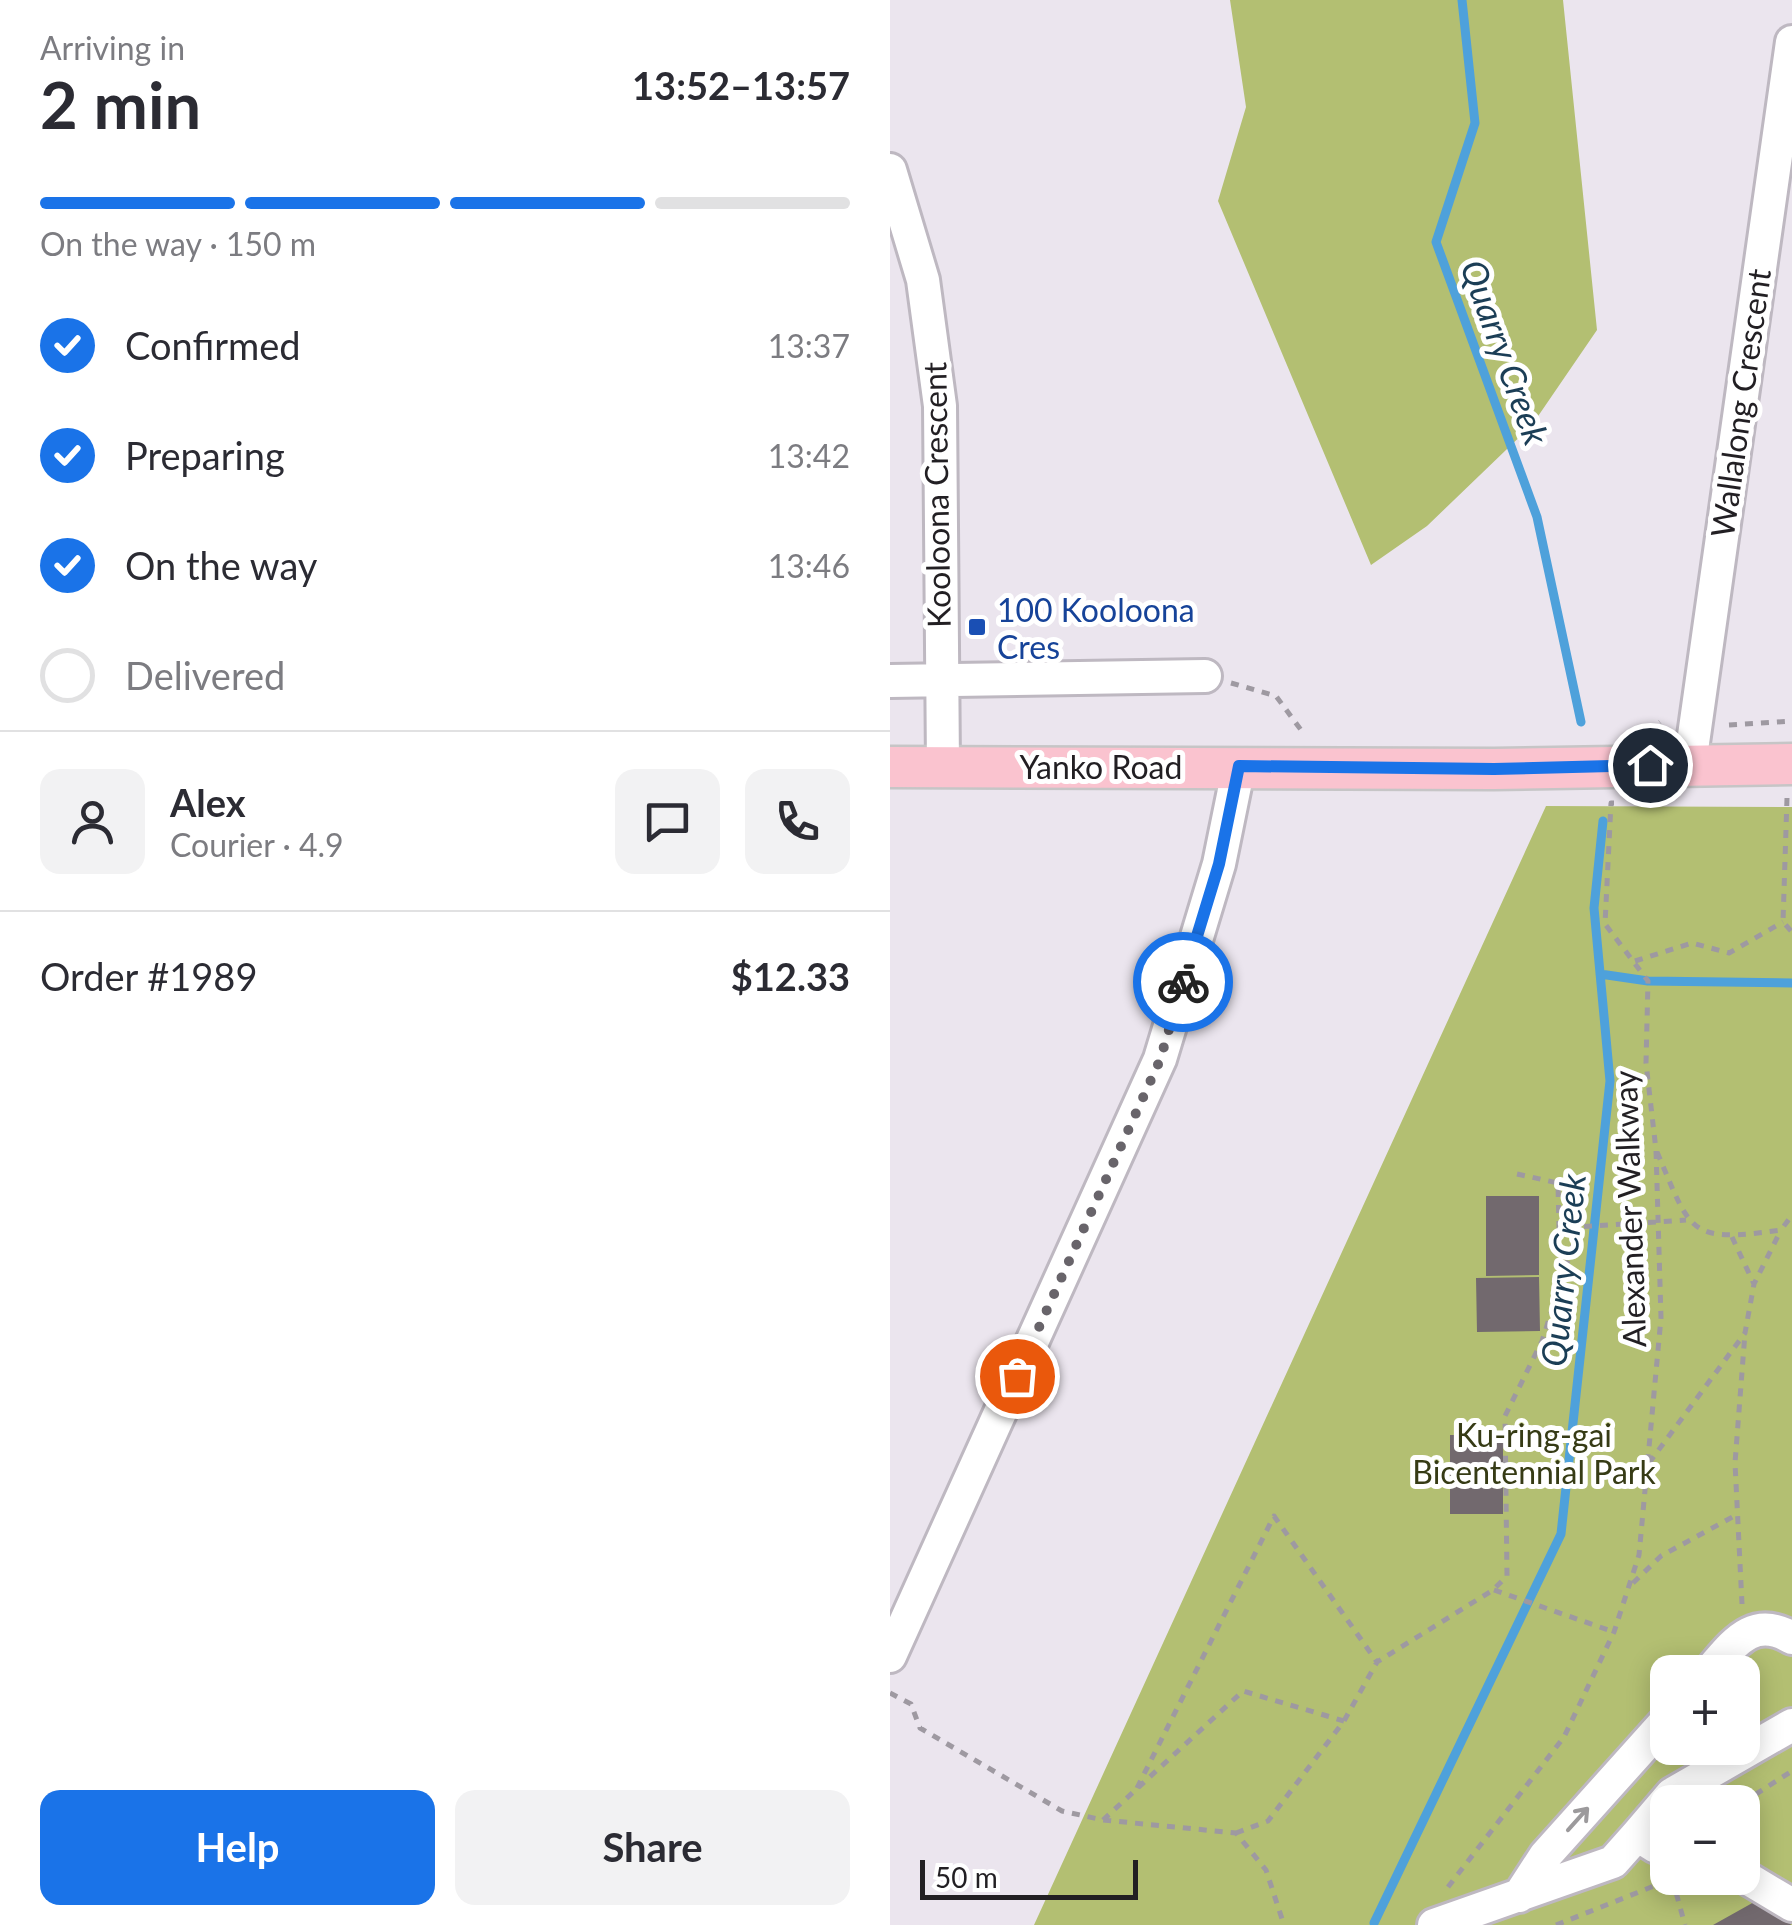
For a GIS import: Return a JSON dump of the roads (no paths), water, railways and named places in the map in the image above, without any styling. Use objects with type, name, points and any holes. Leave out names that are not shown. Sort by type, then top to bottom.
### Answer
[{"type":"main road","name":"Yanko Road","points":[[890,767],[1494,769],[1690,764],[1790,781]]},
{"type":"street","name":"Wallalong Crescent","points":[[1690,764],[1792,42]]},
{"type":"street","name":"Kooloona Crescent","points":[[890,170],[923,280],[940,406],[943,766]]},
{"type":"street","points":[[890,681],[1205,676]]},
{"type":"street","points":[[890,1656],[1160,1060],[1219,864],[1239,766]]},
{"type":"street","points":[[1725,1655],[1744,1634],[1789,1629]]},
{"type":"street","points":[[1436,1912],[1519,1896],[1612,1862],[1672,1794],[1792,1725]]},
{"type":"street","points":[[1519,1896],[1545,1856],[1650,1739]]},
{"type":"street","points":[[1637,1835],[1650,1843]]},
{"type":"street","points":[[1760,1886],[1792,1905]]},
{"type":"waterway","name":"Quarry Creek","points":[[1462,0],[1475,123],[1436,242],[1537,517],[1581,722]]},
{"type":"waterway","name":"Quarry Creek","points":[[1374,1923],[1561,1534],[1610,1081],[1594,908],[1603,821]]},
{"type":"waterway","points":[[1600,974],[1648,981],[1792,983]]},
{"type":"place","name":"100 Kooloona Cres","points":[[977,627]]},
{"type":"park label","name":"Ku-ring-gai Bicentennial Park","points":[[1534,1452]]}]
